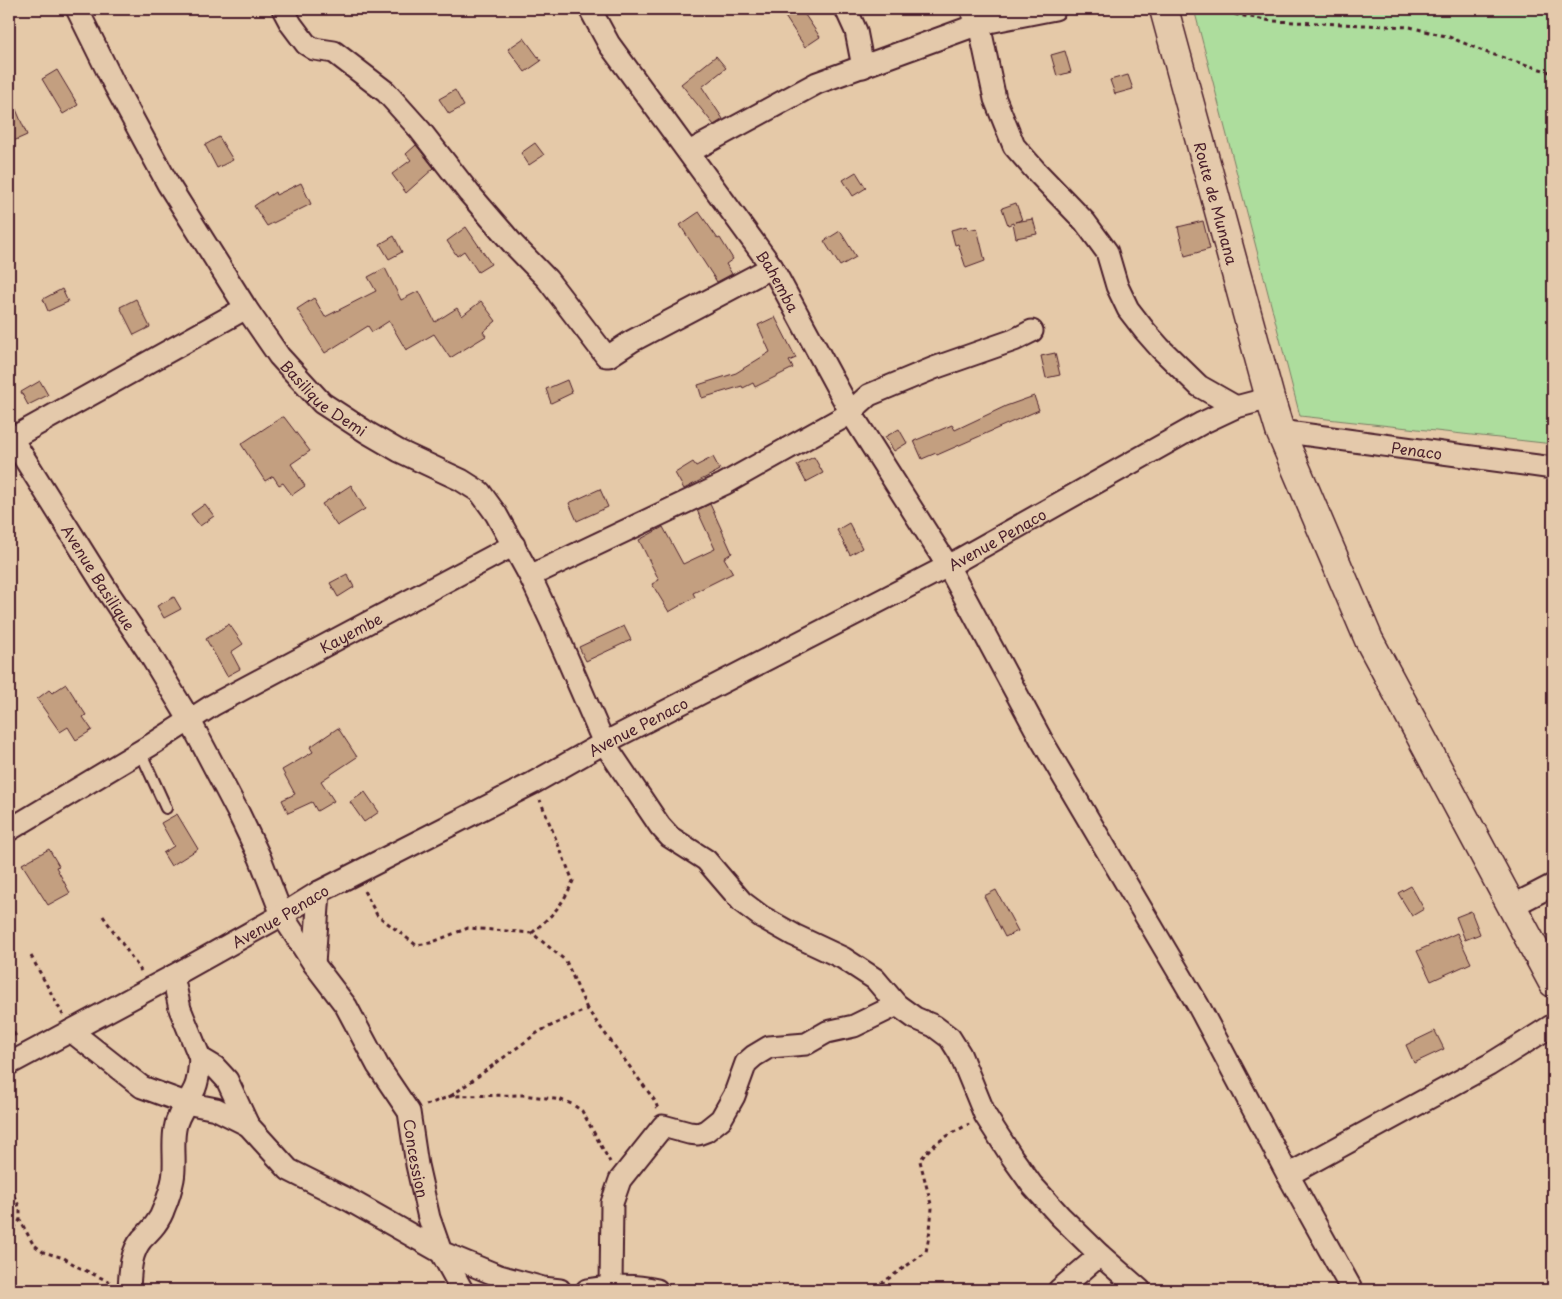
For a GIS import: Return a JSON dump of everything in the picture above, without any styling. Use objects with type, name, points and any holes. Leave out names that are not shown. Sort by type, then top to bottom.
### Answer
[{"type":"main road","name":"Route de Munana","points":[[1164,9],[1280,431],[1369,640],[1553,983]]},
{"type":"street","name":"Basilique Demi","points":[[77,9],[115,86],[168,184],[246,308],[279,356],[322,403],[368,434],[461,480],[480,492],[496,514],[530,576],[604,743],[660,826],[670,837],[706,860],[742,902],[762,917],[794,935],[843,958],[875,979],[896,1004],[915,1018],[934,1026],[950,1038],[960,1054],[985,1115],[1032,1185],[1100,1256],[1140,1290]]},
{"type":"street","points":[[283,9],[291,24],[306,44],[314,49],[334,52],[386,92],[420,130],[469,193],[513,244],[547,279],[606,356],[772,267]]},
{"type":"street","name":"Bahemba","points":[[590,9],[609,44],[772,267],[852,413],[948,566],[1041,739],[1198,1005],[1288,1176],[1352,1290]]},
{"type":"street","points":[[846,9],[856,31],[863,67]]},
{"type":"street","points":[[689,152],[818,83],[863,67],[975,16],[1055,9]]},
{"type":"street","points":[[975,16],[995,99],[1014,146],[1085,222],[1106,252],[1117,286],[1128,309],[1145,332],[1199,386],[1236,407]]},
{"type":"street","points":[[10,437],[246,308]]},
{"type":"street","points":[[530,576],[724,484],[852,413],[870,395],[934,368],[1014,340],[1032,331]]},
{"type":"street","name":"Avenue Penaco","points":[[9,1064],[282,915],[319,892],[533,783],[604,743],[948,566],[1202,423],[1236,407],[1270,398]]},
{"type":"street","name":"Penaco","points":[[1280,431],[1553,468]]},
{"type":"street","name":"Avenue Basilique","points":[[10,437],[149,653],[189,720],[260,858],[282,915]]},
{"type":"street","name":"Kayembe","points":[[9,830],[212,705],[514,546]]},
{"type":"street","points":[[1512,906],[1553,885]]},
{"type":"street","points":[[314,964],[319,892]]},
{"type":"street","name":"Concession","points":[[282,915],[314,964],[346,1006],[378,1066],[409,1112],[417,1165],[429,1218],[441,1252],[462,1290]]},
{"type":"street","points":[[124,1288],[134,1254],[141,1240],[164,1211],[173,1178],[175,1128],[178,1114],[195,1088],[198,1078],[200,1058],[180,1010],[172,976]]},
{"type":"street","points":[[611,1286],[612,1203],[620,1180],[663,1126],[689,1133],[698,1134],[706,1131],[721,1119],[734,1096],[746,1064],[754,1056],[769,1047],[806,1044],[827,1032],[854,1026],[896,1004]]},
{"type":"street","points":[[1288,1176],[1488,1065],[1553,1025]]},
{"type":"street","points":[[71,1031],[142,1087],[186,1103],[216,1109],[248,1125]]},
{"type":"street","points":[[200,1058],[215,1067],[227,1080],[248,1125],[289,1170],[351,1201],[441,1252],[499,1276],[543,1288],[560,1290]]},
{"type":"street","points":[[1059,1290],[1100,1256]]},
{"type":"street","points":[[587,1290],[611,1286],[638,1286],[657,1290]]},
{"type":"lane","points":[[140,751],[166,808]]},
{"type":"path","points":[[1186,9],[1216,11],[1272,21],[1410,27],[1450,37],[1488,53],[1553,73]]},
{"type":"path","points":[[532,933],[555,913],[565,900],[574,881],[533,783]]},
{"type":"path","points":[[354,874],[377,915],[416,945],[430,943],[468,928],[532,933],[566,961],[587,1010],[655,1101],[663,1126]]},
{"type":"path","points":[[103,916],[152,987]]},
{"type":"path","points":[[31,956],[71,1031]]},
{"type":"path","points":[[409,1112],[451,1096],[540,1031],[587,1010]]},
{"type":"path","points":[[451,1096],[523,1095],[562,1100],[572,1104],[582,1111],[620,1180]]},
{"type":"path","points":[[876,1290],[878,1286],[926,1252],[932,1208],[920,1162],[925,1153],[954,1132],[985,1115]]},
{"type":"path","points":[[9,1189],[17,1200],[20,1220],[33,1244],[43,1252],[64,1258],[78,1267],[124,1288]]},
{"type":"path","points":[[9,1235],[20,1220]]},
{"type":"green space","points":[[1194,9],[1553,9],[1553,444],[1300,416]]},
{"type":"building","points":[[780,9],[801,9],[820,37],[805,47]]},
{"type":"building","points":[[524,38],[541,61],[525,72],[508,49]]},
{"type":"building","points":[[1065,51],[1071,72],[1057,76],[1051,55]]},
{"type":"building","points":[[716,56],[726,68],[702,87],[723,119],[714,125],[681,84]]},
{"type":"building","points":[[57,70],[78,105],[63,114],[42,79]]},
{"type":"building","points":[[1128,75],[1133,89],[1115,94],[1110,80]]},
{"type":"building","points":[[455,90],[464,106],[449,114],[439,99]]},
{"type":"building","points":[[9,93],[27,135],[9,143]]},
{"type":"building","points":[[219,137],[233,160],[217,168],[205,145]]},
{"type":"building","points":[[535,143],[544,155],[529,165],[521,153]]},
{"type":"building","points":[[416,145],[434,168],[406,193],[392,174],[411,160],[406,154]]},
{"type":"building","points":[[856,172],[866,188],[853,196],[843,180]]},
{"type":"building","points":[[301,183],[311,204],[267,226],[254,206],[275,192],[276,195]]},
{"type":"building","points":[[1016,203],[1022,220],[1015,222],[1033,219],[1037,234],[1016,238],[1013,223],[1008,225],[1002,208]]},
{"type":"building","points":[[699,212],[718,239],[720,238],[733,259],[726,264],[732,274],[717,282],[680,225]]},
{"type":"building","points":[[1203,221],[1210,249],[1185,256],[1178,227]]},
{"type":"building","points":[[967,226],[968,230],[977,228],[985,261],[966,268],[958,244],[955,245],[951,230]]},
{"type":"building","points":[[466,227],[491,264],[478,272],[464,251],[457,256],[447,241]]},
{"type":"building","points":[[840,231],[856,257],[840,266],[824,241]]},
{"type":"building","points":[[394,236],[402,252],[389,259],[380,244]]},
{"type":"building","points":[[385,268],[401,300],[419,291],[435,322],[457,308],[462,316],[481,301],[496,321],[483,332],[486,336],[450,358],[434,334],[406,350],[389,321],[372,332],[368,326],[325,353],[297,309],[314,298],[325,317],[376,291],[368,277]]},
{"type":"building","points":[[62,289],[68,302],[48,311],[43,299]]},
{"type":"building","points":[[136,299],[150,327],[134,335],[120,307]]},
{"type":"building","points":[[775,317],[796,358],[789,361],[793,368],[755,387],[753,383],[743,388],[742,386],[702,398],[698,385],[736,373],[770,352],[758,325]]},
{"type":"building","points":[[1055,353],[1060,375],[1046,378],[1041,356]]},
{"type":"building","points":[[567,380],[572,393],[551,403],[546,389]]},
{"type":"building","points":[[40,381],[48,395],[28,405],[21,392]]},
{"type":"building","points":[[1034,396],[1039,410],[937,455],[936,453],[922,459],[914,441],[952,425],[955,430],[1006,406]]},
{"type":"building","points":[[284,417],[310,451],[291,464],[305,486],[292,495],[283,483],[279,485],[273,476],[265,481],[241,444]]},
{"type":"building","points":[[899,429],[907,443],[894,451],[885,437]]},
{"type":"building","points":[[713,457],[720,470],[684,489],[675,473],[693,462],[696,466]]},
{"type":"building","points":[[814,457],[823,473],[806,482],[797,465]]},
{"type":"building","points":[[351,485],[365,509],[337,526],[322,504]]},
{"type":"building","points":[[600,489],[608,507],[577,521],[569,503]]},
{"type":"building","points":[[205,504],[214,516],[200,526],[191,514]]},
{"type":"building","points":[[710,504],[732,553],[724,558],[733,573],[693,593],[695,597],[669,612],[652,584],[659,580],[639,540],[663,527],[683,564],[715,549],[697,510]]},
{"type":"building","points":[[849,523],[862,548],[850,555],[837,530]]},
{"type":"building","points":[[347,574],[354,587],[338,597],[330,583]]},
{"type":"building","points":[[174,597],[181,609],[164,618],[157,606]]},
{"type":"building","points":[[229,624],[243,644],[231,652],[240,669],[227,676],[206,639]]},
{"type":"building","points":[[624,626],[631,640],[586,661],[579,647]]},
{"type":"building","points":[[66,684],[86,715],[83,717],[92,730],[76,740],[68,727],[60,732],[37,699],[49,690],[52,693]]},
{"type":"building","points":[[338,728],[357,757],[321,781],[334,801],[317,811],[312,802],[288,813],[282,800],[295,794],[282,770],[313,752],[310,747]]},
{"type":"building","points":[[365,792],[379,812],[364,822],[350,802]]},
{"type":"building","points":[[177,814],[198,849],[171,866],[163,853],[174,846],[161,823]]},
{"type":"building","points":[[49,849],[59,866],[56,867],[70,893],[48,905],[22,864]]},
{"type":"building","points":[[1411,886],[1424,909],[1412,916],[1398,893]]},
{"type":"building","points":[[996,890],[1018,931],[1005,937],[984,896]]},
{"type":"building","points":[[1471,911],[1480,934],[1465,940],[1456,917]]},
{"type":"building","points":[[1457,933],[1471,963],[1431,981],[1417,951]]},
{"type":"building","points":[[1435,1031],[1444,1049],[1414,1063],[1406,1045]]}]
